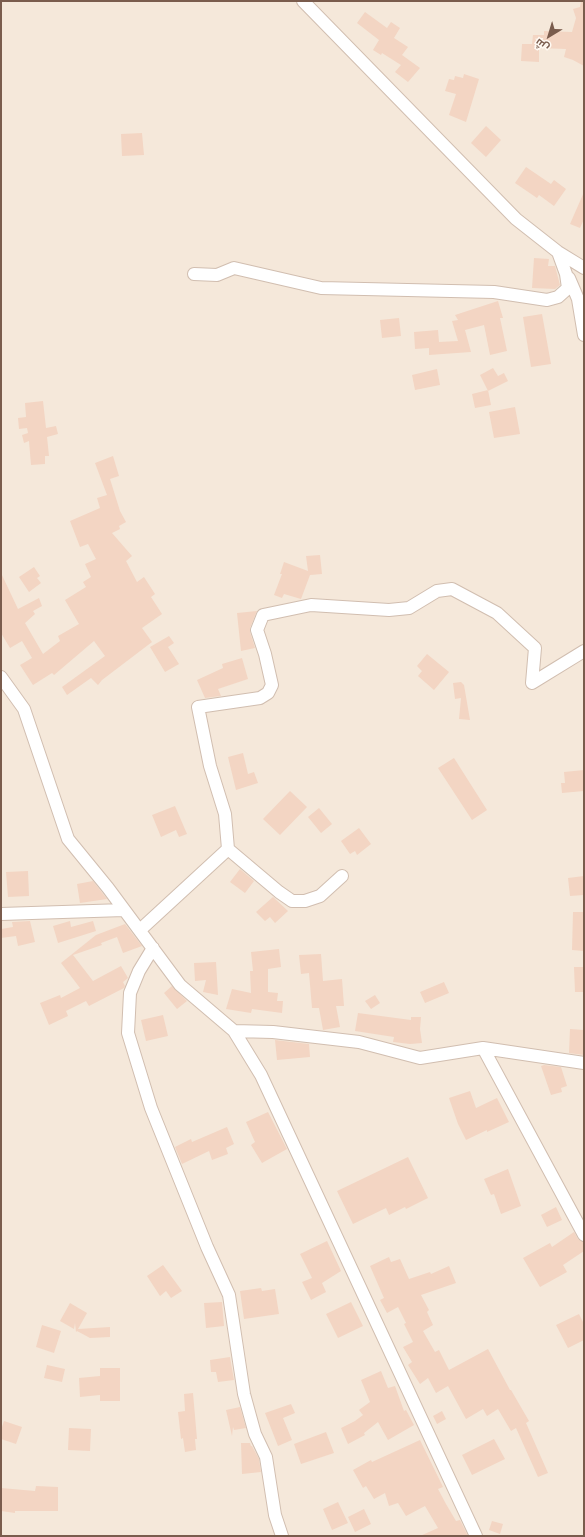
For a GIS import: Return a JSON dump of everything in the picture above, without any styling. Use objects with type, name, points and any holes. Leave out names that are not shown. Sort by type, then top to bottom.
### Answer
[{"type":"street","points":[[303,1],[516,219],[558,252],[584,268]]},
{"type":"street","points":[[558,252],[566,274],[578,299],[584,335]]},
{"type":"street","points":[[194,274],[217,276],[234,268],[321,288],[494,292],[547,300],[558,297],[568,288],[566,274]]},
{"type":"street","points":[[342,876],[320,896],[305,901],[292,902],[228,849],[225,814],[210,766],[198,707],[260,698],[268,693],[272,685],[257,630],[263,615],[311,605],[388,610],[409,608],[436,591],[452,589],[497,613],[534,648],[532,683],[584,651]]},
{"type":"street","points":[[1,676],[24,709],[68,839],[140,930],[180,985],[234,1031],[261,1075],[476,1536]]},
{"type":"street","points":[[140,930],[228,849]]},
{"type":"street","points":[[1,914],[124,910]]},
{"type":"street","points":[[153,948],[139,971],[130,993],[128,1032],[151,1108],[207,1247],[229,1295],[244,1394],[255,1434],[266,1457],[275,1515],[282,1536]]},
{"type":"street","points":[[234,1031],[273,1032],[359,1042],[420,1058],[483,1048],[584,1064]]},
{"type":"street","points":[[483,1048],[584,1236]]},
{"type":"shaded area","points":[[1,1],[584,1],[584,1536],[1,1536]]},
{"type":"building","points":[[581,1],[584,1],[584,66],[564,57],[566,49],[539,48],[539,62],[521,61],[522,44],[532,44],[533,35],[544,35],[544,31],[572,32],[576,18],[573,9],[580,7]]},
{"type":"building","points":[[365,12],[387,28],[391,22],[400,28],[394,38],[408,47],[402,55],[420,68],[408,82],[395,72],[401,65],[382,53],[381,55],[373,50],[379,40],[357,23]]},
{"type":"building","points":[[464,74],[479,79],[466,122],[449,115],[456,94],[445,91],[449,79],[454,80],[455,76],[463,78]]},
{"type":"building","points":[[486,126],[501,140],[486,157],[471,143]]},
{"type":"building","points":[[142,133],[144,155],[122,156],[121,134]]},
{"type":"building","points":[[526,167],[551,184],[554,180],[566,189],[554,206],[539,195],[537,198],[515,183]]},
{"type":"building","points":[[584,192],[584,219],[580,228],[570,224]]},
{"type":"building","points":[[534,258],[549,259],[548,266],[555,266],[560,285],[555,289],[532,288]]},
{"type":"building","points":[[498,301],[503,318],[500,318],[507,351],[490,355],[484,325],[465,330],[471,352],[429,355],[429,348],[415,349],[414,332],[438,330],[439,342],[458,341],[452,321],[458,320],[455,315]]},
{"type":"building","points":[[542,314],[551,364],[531,367],[523,317]]},
{"type":"building","points":[[399,318],[401,336],[382,338],[380,320]]},
{"type":"building","points":[[493,368],[498,376],[504,373],[508,381],[488,391],[480,375]]},
{"type":"building","points":[[437,369],[440,385],[415,390],[412,375]]},
{"type":"building","points":[[488,390],[491,405],[475,408],[472,394]]},
{"type":"building","points":[[43,401],[46,428],[56,426],[58,434],[47,437],[49,456],[45,456],[45,464],[31,465],[29,441],[24,443],[22,435],[28,433],[27,428],[19,429],[18,418],[26,417],[25,403]]},
{"type":"building","points":[[515,407],[520,434],[494,438],[489,412]]},
{"type":"building","points":[[113,456],[119,476],[110,479],[120,511],[126,522],[119,526],[120,529],[112,533],[132,556],[126,561],[137,582],[144,577],[155,594],[151,597],[162,614],[142,628],[152,642],[102,680],[98,685],[91,678],[67,695],[62,687],[105,656],[94,641],[54,675],[52,673],[33,685],[20,665],[32,658],[22,641],[10,648],[1,633],[1,573],[18,609],[39,598],[42,606],[33,611],[35,614],[25,623],[43,654],[60,641],[58,636],[79,624],[65,600],[86,587],[83,582],[91,577],[85,564],[96,559],[88,544],[80,547],[70,521],[100,508],[97,498],[107,495],[95,463]]},
{"type":"building","points":[[320,555],[322,574],[310,575],[301,599],[284,594],[282,598],[274,595],[282,574],[280,574],[284,562],[308,571],[306,556]]},
{"type":"building","points":[[34,567],[40,576],[37,578],[41,583],[29,592],[19,577]]},
{"type":"building","points":[[257,611],[250,628],[255,648],[241,651],[237,613]]},
{"type":"building","points":[[169,636],[174,643],[168,647],[179,664],[165,672],[150,647]]},
{"type":"building","points":[[427,654],[449,672],[434,690],[418,676],[422,671],[417,666]]},
{"type":"building","points":[[242,658],[248,679],[218,689],[221,696],[205,698],[197,680],[223,668],[222,664]]},
{"type":"building","points":[[461,682],[464,685],[470,720],[459,719],[461,698],[455,699],[453,683]]},
{"type":"building","points":[[243,753],[248,774],[254,772],[258,783],[236,790],[228,757]]},
{"type":"building","points":[[454,758],[487,810],[472,820],[438,768]]},
{"type":"building","points":[[584,770],[584,791],[562,793],[561,783],[565,783],[564,772]]},
{"type":"building","points":[[290,791],[307,807],[280,835],[263,819]]},
{"type":"building","points":[[175,806],[187,834],[179,837],[176,830],[161,837],[152,815]]},
{"type":"building","points":[[319,808],[332,824],[321,833],[308,817]]},
{"type":"building","points":[[359,828],[371,844],[357,855],[355,851],[350,854],[341,841]]},
{"type":"building","points":[[240,869],[254,881],[245,893],[230,882]]},
{"type":"building","points":[[28,871],[29,896],[8,897],[6,872]]},
{"type":"building","points":[[584,876],[584,895],[570,896],[568,878]]},
{"type":"building","points":[[93,881],[107,899],[80,903],[77,884]]},
{"type":"building","points":[[273,897],[288,911],[275,923],[270,917],[265,921],[256,912]]},
{"type":"building","points":[[573,912],[584,912],[584,951],[572,950]]},
{"type":"building","points":[[30,921],[35,942],[18,946],[16,936],[1,938],[1,929],[13,927],[12,922]]},
{"type":"building","points":[[70,921],[71,927],[93,921],[96,931],[58,943],[53,926]]},
{"type":"building","points":[[125,924],[142,946],[123,953],[117,937],[101,943],[102,945],[73,955],[93,981],[121,966],[128,978],[123,982],[125,986],[124,988],[89,1006],[86,1001],[66,1011],[68,1016],[49,1025],[40,1003],[60,995],[61,998],[80,988],[61,963],[96,935]]},
{"type":"building","points":[[279,949],[281,967],[268,969],[268,992],[278,993],[277,1001],[283,1001],[282,1013],[252,1009],[251,1013],[226,1009],[232,989],[251,993],[250,971],[253,971],[251,952]]},
{"type":"building","points":[[321,954],[323,981],[342,979],[344,1006],[336,1006],[340,1027],[323,1030],[319,1008],[312,1008],[309,973],[301,974],[299,955]]},
{"type":"building","points":[[216,962],[218,995],[203,992],[206,980],[195,981],[194,963]]},
{"type":"building","points":[[574,967],[584,967],[584,992],[575,992]]},
{"type":"building","points":[[444,982],[449,993],[425,1003],[420,992]]},
{"type":"building","points":[[172,986],[187,1001],[177,1009],[164,993]]},
{"type":"building","points":[[375,995],[380,1003],[371,1009],[365,1001]]},
{"type":"building","points":[[358,1013],[411,1020],[411,1017],[421,1017],[420,1029],[422,1043],[410,1044],[393,1042],[394,1037],[355,1031]]},
{"type":"building","points":[[163,1015],[168,1036],[146,1041],[141,1020]]},
{"type":"building","points":[[570,1029],[584,1030],[584,1055],[569,1053]]},
{"type":"building","points":[[275,1040],[309,1044],[310,1057],[277,1060]]},
{"type":"building","points":[[541,1066],[561,1067],[567,1086],[561,1088],[562,1092],[551,1095]]},
{"type":"building","points":[[470,1091],[476,1108],[497,1098],[509,1122],[466,1140],[458,1124],[449,1098]]},
{"type":"building","points":[[268,1112],[287,1149],[262,1163],[251,1145],[255,1142],[246,1122]]},
{"type":"building","points":[[227,1127],[234,1144],[226,1148],[228,1154],[212,1160],[209,1151],[182,1164],[175,1147],[191,1139],[192,1142]]},
{"type":"building","points":[[408,1157],[428,1198],[406,1209],[405,1207],[389,1215],[386,1208],[353,1224],[337,1191]]},
{"type":"building","points":[[508,1169],[521,1206],[501,1214],[494,1194],[491,1195],[484,1179]]},
{"type":"building","points":[[556,1207],[562,1220],[547,1227],[541,1215]]},
{"type":"building","points":[[574,1232],[578,1239],[584,1243],[584,1251],[563,1265],[567,1272],[540,1287],[523,1258],[550,1243],[552,1247]]},
{"type":"building","points":[[327,1241],[341,1271],[322,1283],[326,1292],[311,1300],[302,1282],[312,1278],[300,1254]]},
{"type":"building","points":[[389,1257],[391,1262],[400,1259],[409,1279],[430,1272],[431,1274],[449,1266],[456,1283],[421,1295],[429,1310],[427,1312],[433,1325],[423,1331],[435,1352],[439,1350],[449,1370],[488,1349],[529,1421],[526,1423],[548,1473],[538,1477],[516,1428],[511,1431],[498,1409],[487,1416],[483,1409],[466,1419],[448,1386],[436,1393],[428,1378],[420,1384],[408,1365],[412,1362],[403,1347],[413,1342],[404,1324],[406,1323],[398,1307],[387,1313],[380,1300],[384,1298],[370,1266]]},
{"type":"building","points":[[163,1265],[182,1291],[171,1298],[166,1291],[160,1296],[147,1276]]},
{"type":"building","points":[[261,1288],[262,1291],[275,1289],[279,1314],[244,1319],[240,1291]]},
{"type":"building","points":[[222,1302],[224,1326],[206,1328],[204,1303]]},
{"type":"building","points":[[351,1302],[363,1326],[338,1338],[326,1314]]},
{"type":"building","points":[[70,1303],[87,1313],[78,1329],[110,1327],[110,1337],[90,1338],[77,1331],[76,1332],[75,1323],[74,1329],[60,1321]]},
{"type":"building","points":[[579,1314],[584,1324],[584,1340],[568,1348],[556,1325]]},
{"type":"building","points":[[42,1325],[61,1331],[54,1353],[36,1347]]},
{"type":"building","points":[[230,1357],[234,1380],[218,1382],[216,1372],[211,1372],[210,1360]]},
{"type":"building","points":[[47,1365],[65,1369],[62,1382],[44,1378]]},
{"type":"building","points":[[100,1368],[120,1368],[120,1401],[100,1401],[100,1395],[80,1397],[79,1378],[100,1376]]},
{"type":"building","points":[[381,1371],[388,1388],[395,1386],[404,1411],[406,1410],[414,1425],[388,1440],[378,1422],[364,1433],[365,1435],[348,1444],[341,1428],[363,1415],[359,1410],[370,1402],[361,1380]]},
{"type":"building","points":[[193,1393],[197,1439],[195,1439],[196,1450],[185,1452],[183,1438],[181,1439],[178,1412],[185,1411],[184,1394]]},
{"type":"building","points":[[291,1404],[295,1413],[283,1418],[292,1440],[278,1446],[265,1413]]},
{"type":"building","points":[[240,1407],[246,1428],[234,1430],[233,1427],[232,1436],[226,1410]]},
{"type":"building","points":[[442,1411],[446,1419],[437,1424],[433,1416]]},
{"type":"building","points":[[4,1421],[22,1427],[16,1444],[1,1439],[1,1430]]},
{"type":"building","points":[[69,1428],[91,1429],[90,1451],[68,1450]]},
{"type":"building","points":[[326,1432],[334,1453],[301,1464],[294,1444]]},
{"type":"building","points":[[494,1439],[505,1459],[472,1475],[462,1455]]},
{"type":"building","points":[[420,1440],[443,1487],[438,1489],[456,1521],[460,1520],[468,1536],[420,1536],[438,1528],[425,1506],[406,1516],[398,1503],[389,1506],[385,1493],[374,1499],[366,1486],[363,1488],[353,1470],[371,1460],[372,1462]]},
{"type":"building","points":[[241,1443],[250,1443],[259,1459],[261,1472],[242,1474]]},
{"type":"building","points":[[36,1486],[58,1487],[58,1511],[15,1511],[15,1513],[1,1511],[1,1488],[35,1491]]},
{"type":"building","points":[[338,1502],[348,1523],[332,1530],[323,1509]]},
{"type":"building","points":[[364,1509],[371,1524],[355,1532],[348,1517]]},
{"type":"building","points":[[492,1521],[503,1524],[500,1534],[489,1530]]}]
